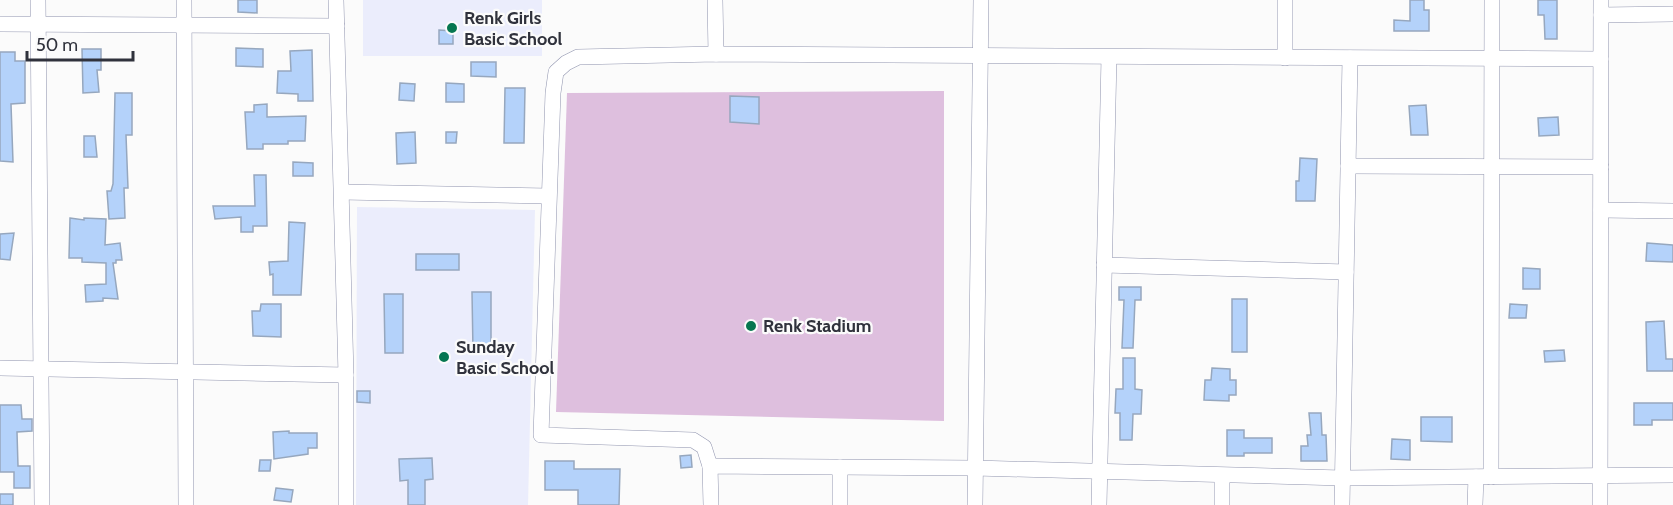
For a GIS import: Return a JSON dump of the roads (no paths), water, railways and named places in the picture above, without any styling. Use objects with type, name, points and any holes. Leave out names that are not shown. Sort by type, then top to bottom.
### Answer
[{"type":"street","points":[[38,0],[42,505]]},
{"type":"street","points":[[184,0],[186,505]]},
{"type":"street","points":[[336,0],[346,375],[346,505]]},
{"type":"street","points":[[714,0],[716,54]]},
{"type":"street","points":[[975,505],[981,0]]},
{"type":"street","points":[[1285,0],[1285,58]]},
{"type":"street","points":[[1475,505],[1483,477],[1492,167],[1492,0]]},
{"type":"street","points":[[1600,505],[1601,8],[1673,14]]},
{"type":"street","points":[[0,24],[185,27],[337,26]]},
{"type":"street","points":[[711,505],[710,466],[704,447],[693,440],[542,435],[548,196],[555,72],[566,63],[578,57],[716,54],[1601,59]]},
{"type":"street","points":[[1099,505],[1109,57]]},
{"type":"street","points":[[1342,505],[1350,58]]},
{"type":"street","points":[[1348,166],[1601,167]]},
{"type":"street","points":[[342,192],[548,196]]},
{"type":"street","points":[[1601,210],[1673,211]]},
{"type":"street","points":[[1104,265],[1346,272]]},
{"type":"street","points":[[0,368],[346,375]]},
{"type":"street","points":[[710,466],[975,468],[1342,478],[1673,475]]},
{"type":"street","points":[[840,467],[840,505]]},
{"type":"street","points":[[1222,476],[1222,505]]},
{"type":"place","name":"Renk Girls Basic School","points":[[452,28]]},
{"type":"place","name":"Renk Stadium","points":[[751,326]]},
{"type":"place","name":"Sunday Basic School","points":[[444,357]]}]
